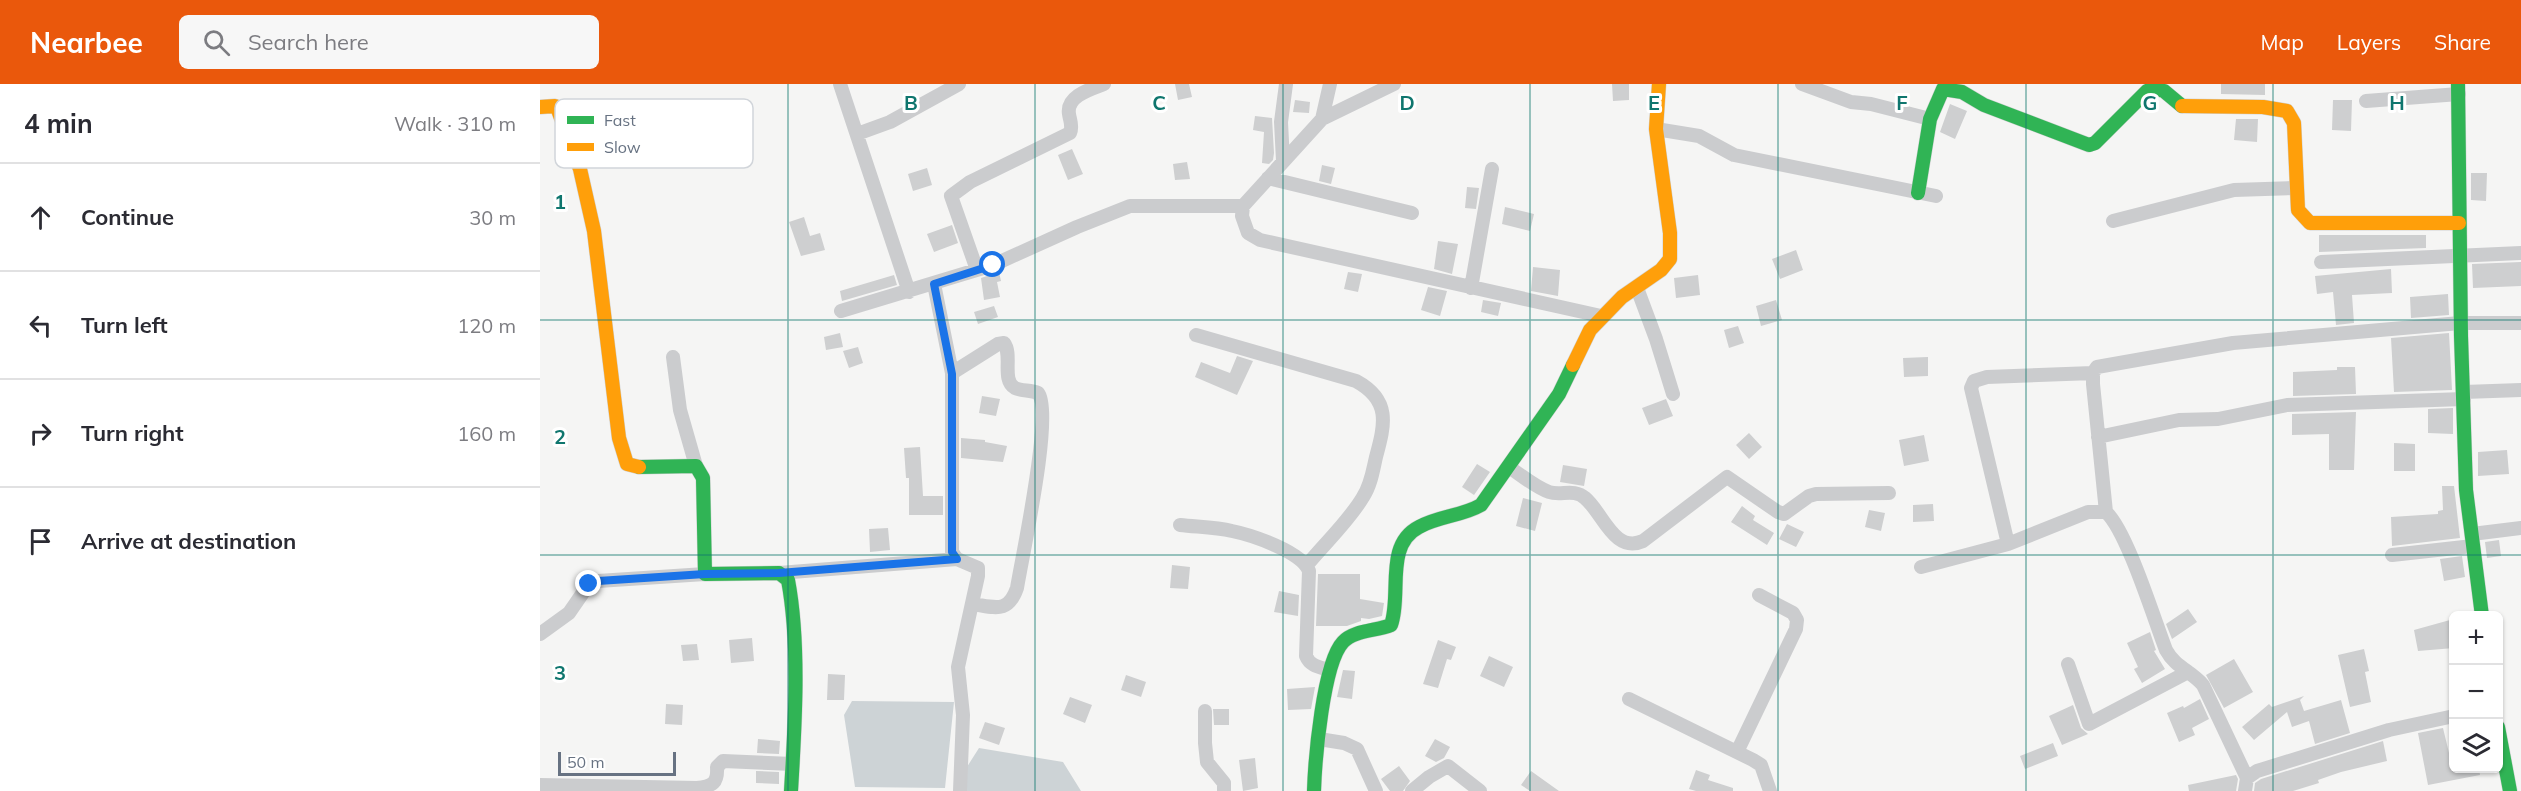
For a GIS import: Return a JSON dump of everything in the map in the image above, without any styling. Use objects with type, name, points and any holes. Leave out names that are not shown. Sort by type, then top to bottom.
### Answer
[{"type":"street","points":[[840,84],[909,291]]},
{"type":"street","points":[[857,134],[890,122],[959,84]]},
{"type":"street","points":[[977,270],[951,196],[970,182],[1071,133],[1069,104],[1074,99],[1104,84]]},
{"type":"street","points":[[1283,161],[1281,122],[1286,84]]},
{"type":"street","points":[[1322,119],[1330,84]]},
{"type":"street","points":[[1394,84],[1322,119],[1244,206],[1242,216],[1248,233],[1260,240],[1601,316]]},
{"type":"street","points":[[1314,791],[1313,771],[1329,670],[1337,649],[1344,641],[1391,625],[1396,614],[1396,564],[1400,547],[1410,533],[1420,526],[1469,513],[1481,505],[1559,394],[1590,330],[1601,316],[1622,297],[1661,270],[1670,259],[1670,233],[1656,129],[1659,84]]},
{"type":"street","points":[[1802,84],[1851,102],[1871,104],[1930,119]]},
{"type":"street","points":[[1918,193],[1930,119],[1943,89],[1962,92],[1984,105],[2089,145],[2095,143],[2153,87],[2164,91],[2182,106],[2287,111],[2294,123],[2298,210],[2310,223],[2459,223]]},
{"type":"street","points":[[2366,101],[2458,89],[2460,324],[2466,490],[2482,611]]},
{"type":"street","points":[[540,107],[555,106]]},
{"type":"street","points":[[1656,129],[1699,136],[1734,155],[1936,196]]},
{"type":"street","points":[[580,168],[585,181],[603,298],[618,442],[627,464],[696,466]]},
{"type":"street","points":[[1471,288],[1492,169]]},
{"type":"street","points":[[1268,178],[1412,213]]},
{"type":"street","points":[[2113,221],[2234,190],[2296,188]]},
{"type":"street","points":[[841,311],[977,270],[1130,206],[1244,206]]},
{"type":"street","points":[[2321,262],[2521,253]]},
{"type":"street","points":[[934,284],[952,374],[952,552],[957,559]]},
{"type":"street","points":[[1637,288],[1673,394]]},
{"type":"street","points":[[2449,717],[2389,730],[2280,763],[2246,784],[2203,685],[2171,661],[2124,542],[2113,519],[2106,512],[2093,373],[2097,367],[2106,365],[2233,343],[2460,324],[2521,323]]},
{"type":"street","points":[[1196,335],[1356,381],[1365,386],[1381,405],[1384,428],[1368,488],[1354,509],[1306,565]]},
{"type":"street","points":[[952,374],[998,344],[1004,343],[1008,348],[1009,382],[1014,387],[1038,393],[1043,403],[1039,460],[1017,588],[1012,601],[1005,606],[995,608],[972,604]]},
{"type":"street","points":[[673,357],[680,410],[696,466],[701,470],[703,478],[705,574]]},
{"type":"street","points":[[2008,544],[1971,388],[1974,381],[1988,377],[2093,373]]},
{"type":"street","points":[[2098,437],[2179,420],[2218,419],[2288,405],[2464,396],[2521,390]]},
{"type":"street","points":[[1509,467],[1550,492],[1579,493],[1587,499],[1616,537],[1628,544],[1643,541],[1727,477],[1734,479],[1771,508],[1784,514],[1809,496],[1816,494],[1889,493]]},
{"type":"street","points":[[1921,567],[2008,544],[2088,512],[2106,512]]},
{"type":"street","points":[[1180,525],[1216,528],[1242,534],[1283,550],[1301,560],[1309,572],[1306,656],[1308,662],[1329,670]]},
{"type":"street","points":[[2392,555],[2473,540],[2521,528]]},
{"type":"street","points":[[540,634],[570,613],[589,584],[598,581],[705,574],[779,573],[957,559],[978,568],[958,667],[963,716],[960,791]]},
{"type":"street","points":[[779,573],[788,580],[794,611],[791,791]]},
{"type":"street","points":[[1737,752],[1796,629],[1797,620],[1793,613],[1759,596]]},
{"type":"street","points":[[2068,664],[2089,724],[2188,672]]},
{"type":"street","points":[[1629,699],[1761,765],[1770,791]]},
{"type":"street","points":[[1205,711],[1205,753],[1208,762],[1224,783],[1224,791]]},
{"type":"street","points":[[1319,739],[1344,743],[1357,749],[1376,791]]},
{"type":"street","points":[[2503,751],[2510,791]]},
{"type":"street","points":[[540,785],[697,788],[715,783],[718,779],[717,767],[723,761],[793,765]]},
{"type":"street","points":[[1412,791],[1429,777],[1448,766],[1480,791]]},
{"type":"shaded area","points":[[852,701],[954,702],[945,788],[855,787],[844,715]]},
{"type":"shaded area","points":[[979,748],[1063,762],[1081,791],[963,791],[965,770]]},
{"type":"building","points":[[1175,84],[1189,84],[1192,97],[1178,100]]},
{"type":"building","points":[[1612,84],[1629,84],[1629,100],[1613,101]]},
{"type":"building","points":[[2221,84],[2265,84],[2265,95],[2221,94]]},
{"type":"building","points":[[1295,100],[1310,102],[1309,113],[1293,112]]},
{"type":"building","points":[[2333,100],[2352,100],[2351,131],[2332,130]]},
{"type":"building","points":[[1950,104],[1967,111],[1955,139],[1940,132]]},
{"type":"building","points":[[1255,116],[1272,118],[1274,153],[1273,160],[1269,164],[1262,163],[1264,132],[1253,130]]},
{"type":"building","points":[[2236,119],[2258,119],[2257,142],[2234,140]]},
{"type":"building","points":[[1072,149],[1083,174],[1068,180],[1058,155]]},
{"type":"building","points":[[1187,162],[1190,179],[1175,180],[1173,164]]},
{"type":"building","points":[[1322,165],[1335,168],[1331,184],[1319,181]]},
{"type":"building","points":[[927,168],[932,185],[913,191],[908,174]]},
{"type":"building","points":[[2471,173],[2487,173],[2486,201],[2471,200]]},
{"type":"building","points":[[1467,187],[1479,188],[1476,209],[1465,208]]},
{"type":"building","points":[[1505,207],[1534,214],[1530,231],[1502,224]]},
{"type":"building","points":[[804,217],[810,236],[820,233],[825,250],[801,256],[789,222]]},
{"type":"building","points":[[952,225],[958,243],[934,252],[927,234]]},
{"type":"building","points":[[2319,235],[2426,235],[2426,248],[2319,252]]},
{"type":"building","points":[[1438,241],[1458,244],[1452,274],[1434,269]]},
{"type":"building","points":[[1796,250],[1803,270],[1780,279],[1772,259]]},
{"type":"building","points":[[2521,262],[2521,286],[2473,288],[2472,264]]},
{"type":"building","points":[[1533,267],[1560,270],[1558,296],[1531,291]]},
{"type":"building","points":[[2391,269],[2392,293],[2352,295],[2354,323],[2336,325],[2333,292],[2317,294],[2315,276]]},
{"type":"building","points":[[999,272],[1001,281],[997,282],[1000,297],[984,300],[981,278]]},
{"type":"building","points":[[1348,272],[1362,274],[1358,292],[1344,289]]},
{"type":"building","points":[[894,275],[897,285],[842,301],[840,291]]},
{"type":"building","points":[[1698,275],[1700,295],[1676,298],[1674,278]]},
{"type":"building","points":[[1428,287],[1447,291],[1440,316],[1421,310]]},
{"type":"building","points":[[2448,294],[2449,315],[2411,318],[2410,297]]},
{"type":"building","points":[[1483,300],[1501,303],[1498,316],[1481,312]]},
{"type":"building","points":[[1776,300],[1782,320],[1761,326],[1756,306]]},
{"type":"building","points":[[994,306],[998,317],[978,324],[974,312]]},
{"type":"building","points":[[1738,326],[1744,343],[1729,348],[1724,330]]},
{"type":"building","points":[[840,333],[843,347],[826,350],[824,337]]},
{"type":"building","points":[[2449,333],[2452,390],[2394,392],[2391,338]]},
{"type":"building","points":[[858,347],[863,363],[849,368],[843,351]]},
{"type":"building","points":[[1237,356],[1253,361],[1237,395],[1195,377],[1201,362],[1230,373]]},
{"type":"building","points":[[1928,357],[1928,376],[1904,377],[1903,358]]},
{"type":"building","points":[[2337,367],[2355,367],[2356,394],[2293,396],[2293,372],[2337,370]]},
{"type":"building","points":[[982,396],[1000,399],[996,416],[979,413]]},
{"type":"building","points":[[1666,399],[1673,416],[1649,425],[1642,408]]},
{"type":"building","points":[[2453,408],[2453,434],[2428,433],[2428,409]]},
{"type":"building","points":[[2356,412],[2354,470],[2329,470],[2329,434],[2292,435],[2292,414]]},
{"type":"building","points":[[1749,433],[1762,447],[1749,459],[1736,445]]},
{"type":"building","points":[[1924,435],[1929,461],[1904,466],[1899,440]]},
{"type":"building","points":[[961,438],[985,440],[985,442],[1007,446],[1003,462],[961,458]]},
{"type":"building","points":[[2394,443],[2415,444],[2415,471],[2394,471]]},
{"type":"building","points":[[920,447],[923,496],[943,496],[943,515],[909,515],[909,478],[906,478],[904,448]]},
{"type":"building","points":[[2507,450],[2509,474],[2478,476],[2478,452]]},
{"type":"building","points":[[1477,464],[1490,472],[1474,495],[1462,487]]},
{"type":"building","points":[[1563,465],[1587,469],[1584,486],[1560,482]]},
{"type":"building","points":[[2442,486],[2454,486],[2460,538],[2392,546],[2391,517],[2438,514],[2438,511],[2443,510]]},
{"type":"building","points":[[1523,498],[1542,503],[1535,531],[1516,526]]},
{"type":"building","points":[[1933,504],[1934,521],[1913,522],[1913,505]]},
{"type":"building","points":[[1742,506],[1755,516],[1753,520],[1774,533],[1767,545],[1731,522]]},
{"type":"building","points":[[1869,510],[1885,513],[1881,531],[1865,527]]},
{"type":"building","points":[[1787,524],[1804,532],[1796,547],[1779,539]]},
{"type":"building","points":[[888,528],[890,550],[870,552],[869,529]]},
{"type":"building","points":[[2499,540],[2501,556],[2487,558],[2485,542]]},
{"type":"building","points":[[2462,556],[2465,577],[2444,581],[2440,559]]},
{"type":"building","points":[[1172,565],[1190,567],[1188,589],[1170,588]]},
{"type":"building","points":[[1318,574],[1360,574],[1360,599],[1384,603],[1382,616],[1361,618],[1361,621],[1347,626],[1316,626]]},
{"type":"building","points":[[1279,591],[1299,595],[1298,616],[1274,612]]},
{"type":"building","points":[[2188,609],[2197,622],[2172,639],[2166,624]]},
{"type":"building","points":[[2449,620],[2449,648],[2418,651],[2414,630]]},
{"type":"building","points":[[2150,632],[2156,650],[2154,651],[2165,669],[2142,683],[2134,669],[2138,667],[2127,643]]},
{"type":"building","points":[[752,638],[754,661],[731,663],[729,640]]},
{"type":"building","points":[[1438,640],[1456,647],[1451,660],[1447,659],[1438,688],[1423,684]]},
{"type":"building","points":[[697,644],[699,660],[683,661],[681,645]]},
{"type":"building","points":[[2364,649],[2369,671],[2365,672],[2371,702],[2350,707],[2338,655]]},
{"type":"building","points":[[1489,656],[1513,667],[1504,687],[1480,676]]},
{"type":"building","points":[[2234,659],[2253,692],[2224,708],[2206,675]]},
{"type":"building","points":[[1343,670],[1355,671],[1352,699],[1337,697]]},
{"type":"building","points":[[828,674],[845,675],[844,700],[827,700]]},
{"type":"building","points":[[1126,675],[1146,682],[1141,697],[1121,690]]},
{"type":"building","points":[[1315,687],[1311,709],[1288,710],[1287,689]]},
{"type":"building","points":[[2304,696],[2300,700],[2304,711],[2341,700],[2350,733],[2315,744],[2309,721],[2292,727],[2287,712],[2254,740],[2242,727],[2269,704],[2272,707]]},
{"type":"building","points":[[1070,697],[1092,705],[1085,723],[1063,714]]},
{"type":"building","points":[[2200,699],[2209,719],[2192,728],[2195,735],[2179,742],[2167,713],[2183,706],[2184,708]]},
{"type":"building","points":[[666,704],[683,705],[682,725],[665,724]]},
{"type":"building","points":[[2073,705],[2081,728],[2088,734],[2062,745],[2049,716]]},
{"type":"building","points":[[1213,709],[1229,709],[1229,725],[1214,725]]},
{"type":"building","points":[[985,722],[1005,728],[999,745],[979,738]]},
{"type":"building","points":[[2443,728],[2449,753],[2449,773],[2480,773],[2480,775],[2428,785],[2418,733]]},
{"type":"building","points":[[758,739],[780,741],[779,754],[757,753]]},
{"type":"building","points":[[1435,739],[1450,747],[1444,758],[1436,762],[1425,756]]},
{"type":"building","points":[[2383,741],[2387,761],[2341,772],[2318,780],[2319,783],[2293,791],[2254,791],[2255,783],[2261,779]]},
{"type":"building","points":[[2053,743],[2058,756],[2025,769],[2020,756]]},
{"type":"building","points":[[1255,758],[1258,788],[1243,791],[1239,760]]},
{"type":"building","points":[[1399,766],[1410,781],[1403,791],[1390,791],[1381,779]]},
{"type":"building","points":[[1696,770],[1710,775],[1708,780],[1733,788],[1733,791],[1689,789]]},
{"type":"building","points":[[756,771],[779,772],[779,784],[756,783]]},
{"type":"building","points":[[1531,771],[1559,791],[1530,791],[1521,785]]},
{"type":"building","points":[[2236,775],[2238,779],[2236,791],[2189,791],[2188,785]]},
{"type":"traffic: fast","points":[[2458,84],[2461,336],[2466,490],[2481,611]]},
{"type":"traffic: fast","points":[[1918,193],[1930,119],[1943,89],[1962,92],[1984,105],[2089,145],[2095,143],[2147,91],[2153,88],[2164,91],[2182,106]]},
{"type":"traffic: fast","points":[[1314,791],[1321,713],[1336,653],[1343,642],[1353,635],[1391,625],[1394,613],[1396,571],[1401,546],[1408,535],[1419,527],[1481,505],[1559,394],[1573,365]]},
{"type":"traffic: fast","points":[[639,467],[696,466],[703,478],[705,574],[779,573],[788,580],[795,657],[791,791]]},
{"type":"traffic: fast","points":[[2503,754],[2510,791]]},
{"type":"traffic: slow","points":[[1573,365],[1590,330],[1622,297],[1661,270],[1670,259],[1670,233],[1656,129],[1659,84]]},
{"type":"traffic: slow","points":[[540,107],[555,106]]},
{"type":"traffic: slow","points":[[2182,106],[2263,107],[2287,111],[2294,123],[2298,210],[2310,223],[2459,223]]},
{"type":"traffic: slow","points":[[580,168],[594,231],[619,438],[627,464],[639,467]]},
{"type":"route","points":[[589,584],[598,581],[662,576],[779,573],[957,559],[952,552],[952,374],[934,284],[993,265]]}]
